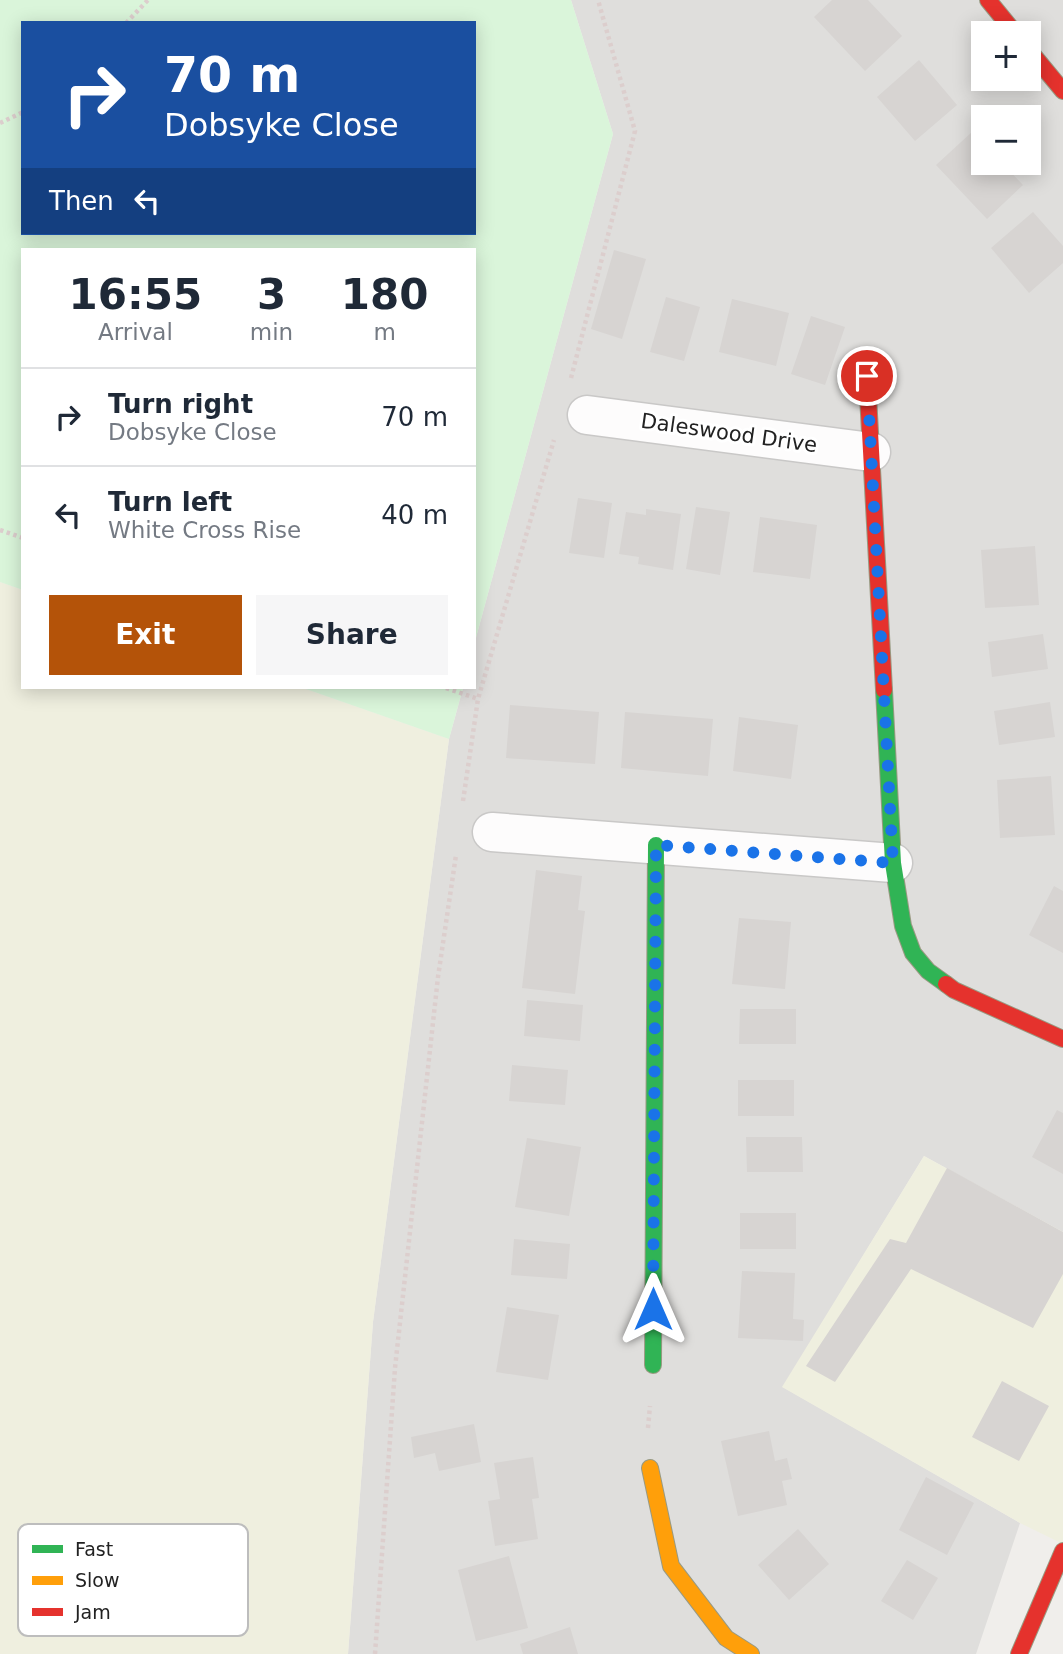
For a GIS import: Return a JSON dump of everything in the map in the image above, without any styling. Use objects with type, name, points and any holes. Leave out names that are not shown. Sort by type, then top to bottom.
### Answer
[{"type":"street","points":[[988,0],[1005,21]]},
{"type":"street","points":[[1041,64],[1063,91]]},
{"type":"street","points":[[867,376],[893,863],[903,926],[913,953],[928,971],[954,990],[1063,1038]]},
{"type":"street","name":"Daleswood Drive","points":[[587,415],[871,452]]},
{"type":"street","points":[[492,832],[893,863]]},
{"type":"street","points":[[653,1365],[656,845]]},
{"type":"street","points":[[650,1468],[671,1566],[726,1638],[751,1654]]},
{"type":"street","points":[[1019,1654],[1063,1551]]},
{"type":"path","points":[[128,21],[148,0]]},
{"type":"path","points":[[0,123],[21,113]]},
{"type":"path","points":[[0,530],[21,537]]},
{"type":"path","points":[[449,689],[478,699]]},
{"type":"path","points":[[648,1434],[650,1404]]},
{"type":"shaded area","points":[[571,0],[1063,0],[1063,1232],[924,1156],[783,1387],[1020,1523],[976,1654],[348,1654],[373,1322],[449,739],[463,689],[476,689],[476,638],[613,134]]},
{"type":"green space","points":[[0,0],[571,0],[613,134],[476,638],[476,248],[21,248],[21,589],[0,582]]},
{"type":"green space","points":[[0,582],[21,589],[21,689],[306,689],[449,739],[373,1322],[348,1654],[0,1654]]},
{"type":"green space","points":[[306,689],[463,689],[449,739]]},
{"type":"green space","points":[[924,1156],[1063,1232],[1063,1544],[1020,1523],[782,1387]]},
{"type":"building","points":[[832,0],[868,0],[902,36],[865,71],[814,17]]},
{"type":"building","points":[[919,60],[957,105],[915,141],[877,97]]},
{"type":"building","points":[[971,133],[971,175],[1013,175],[1023,185],[987,219],[936,165]]},
{"type":"building","points":[[1033,212],[1063,246],[1063,263],[1029,293],[991,248]]},
{"type":"building","points":[[614,250],[646,259],[622,339],[591,329]]},
{"type":"building","points":[[666,297],[700,307],[684,361],[650,352]]},
{"type":"building","points":[[732,299],[789,313],[776,366],[719,352]]},
{"type":"building","points":[[811,316],[845,327],[825,385],[791,374]]},
{"type":"building","points":[[578,498],[612,503],[604,558],[569,553]]},
{"type":"building","points":[[696,507],[730,512],[720,575],[686,569]]},
{"type":"building","points":[[646,509],[681,514],[673,570],[638,564],[639,557],[619,554],[626,512],[646,515]]},
{"type":"building","points":[[760,517],[817,525],[810,579],[753,572]]},
{"type":"building","points":[[1035,546],[1039,605],[985,608],[981,550]]},
{"type":"building","points":[[1043,634],[1048,669],[992,677],[988,642]]},
{"type":"building","points":[[1050,702],[1055,737],[999,745],[994,711]]},
{"type":"building","points":[[510,705],[599,712],[595,764],[506,758]]},
{"type":"building","points":[[625,712],[713,719],[708,776],[621,768]]},
{"type":"building","points":[[739,717],[798,725],[791,779],[733,771]]},
{"type":"building","points":[[1051,776],[1055,835],[1000,838],[997,780]]},
{"type":"building","points":[[536,870],[582,876],[578,910],[585,911],[575,994],[522,988]]},
{"type":"building","points":[[1054,886],[1063,891],[1063,953],[1029,935]]},
{"type":"building","points":[[739,918],[791,922],[785,989],[732,984]]},
{"type":"building","points":[[527,1000],[583,1005],[580,1041],[524,1036]]},
{"type":"building","points":[[740,1009],[796,1009],[796,1044],[739,1044]]},
{"type":"building","points":[[512,1065],[568,1070],[565,1105],[509,1101]]},
{"type":"building","points":[[738,1080],[794,1080],[794,1116],[738,1116]]},
{"type":"building","points":[[1057,1110],[1063,1113],[1063,1174],[1032,1157]]},
{"type":"building","points":[[746,1137],[802,1137],[803,1172],[747,1172]]},
{"type":"building","points":[[527,1138],[581,1147],[569,1216],[515,1207]]},
{"type":"building","points":[[947,1168],[1063,1232],[1063,1274],[1033,1328],[911,1269],[835,1382],[806,1366],[890,1239],[906,1243]]},
{"type":"building","points":[[740,1213],[796,1213],[796,1249],[740,1249]]},
{"type":"building","points":[[514,1239],[570,1244],[567,1279],[511,1275]]},
{"type":"building","points":[[742,1271],[795,1273],[793,1319],[804,1320],[803,1341],[738,1338]]},
{"type":"building","points":[[507,1307],[559,1315],[548,1380],[496,1372]]},
{"type":"building","points":[[1002,1381],[1049,1406],[1019,1461],[972,1437]]},
{"type":"building","points":[[474,1424],[481,1462],[439,1471],[435,1453],[414,1458],[411,1437]]},
{"type":"building","points":[[769,1431],[775,1461],[787,1458],[792,1479],[782,1481],[787,1505],[738,1516],[721,1441]]},
{"type":"building","points":[[533,1457],[539,1498],[532,1499],[538,1539],[495,1546],[488,1501],[500,1499],[494,1463]]},
{"type":"building","points":[[926,1477],[974,1503],[947,1555],[899,1530]]},
{"type":"building","points":[[798,1529],[829,1564],[789,1600],[758,1565]]},
{"type":"building","points":[[509,1556],[528,1628],[476,1641],[458,1570]]},
{"type":"building","points":[[907,1560],[938,1578],[913,1620],[881,1601]]},
{"type":"building","points":[[570,1627],[578,1654],[523,1654],[520,1644]]},
{"type":"traffic: fast","points":[[884,690],[893,863],[903,926],[913,953],[928,971],[946,984]]},
{"type":"traffic: fast","points":[[653,1365],[656,845]]},
{"type":"traffic: slow","points":[[650,1468],[671,1566],[726,1638],[751,1654]]},
{"type":"traffic: jam","points":[[988,0],[1005,21]]},
{"type":"traffic: jam","points":[[1041,64],[1063,91]]},
{"type":"traffic: jam","points":[[867,377],[884,690]]},
{"type":"traffic: jam","points":[[946,984],[1063,1039]]},
{"type":"traffic: jam","points":[[1019,1654],[1063,1551]]},
{"type":"route","points":[[653,1309],[656,845],[893,863],[867,376]]}]
